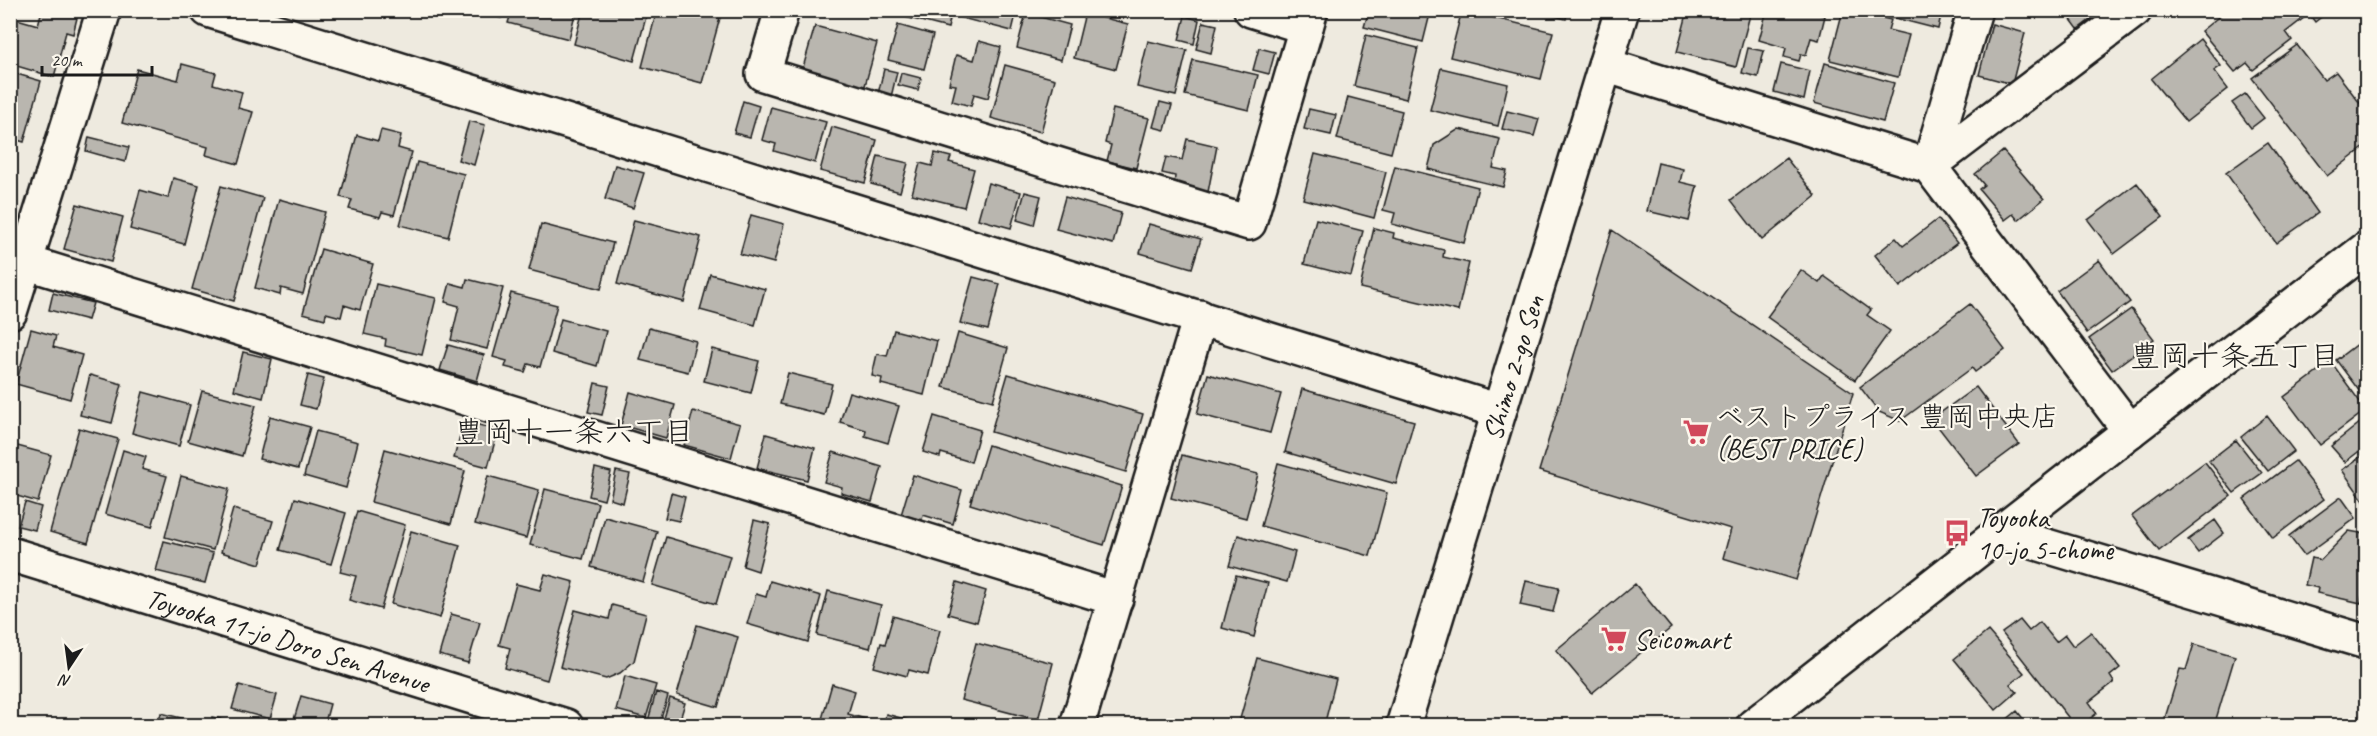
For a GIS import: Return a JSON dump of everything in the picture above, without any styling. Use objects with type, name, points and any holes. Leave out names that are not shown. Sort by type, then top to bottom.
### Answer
[{"type":"street","points":[[10,312],[104,10]]},
{"type":"street","points":[[208,10],[1499,411]]},
{"type":"street","points":[[782,10],[763,74],[1249,223],[1309,19],[1251,10]]},
{"type":"street","name":"Shimo 2-go Sen","points":[[1403,726],[1622,10]]},
{"type":"street","points":[[1929,166],[1975,10]]},
{"type":"street","points":[[1929,166],[2135,10]]},
{"type":"street","points":[[1605,65],[1929,166],[2130,431]]},
{"type":"street","points":[[1753,726],[2367,249]]},
{"type":"street","points":[[25,262],[1116,599]]},
{"type":"street","points":[[1077,726],[1200,317]]},
{"type":"street","points":[[2000,532],[2367,642]]},
{"type":"street","name":"Toyooka 11-jo Doro Sen Avenue","points":[[10,554],[566,726]]},
{"type":"building","points":[[42,10],[79,10],[73,34],[66,32],[54,77],[10,64],[10,17],[38,25]]},
{"type":"building","points":[[472,10],[503,10],[501,18]]},
{"type":"building","points":[[512,10],[576,10],[569,39],[508,23]]},
{"type":"building","points":[[583,10],[648,10],[634,61],[574,44]]},
{"type":"building","points":[[657,10],[693,10],[720,18],[702,83],[642,67]]},
{"type":"building","points":[[894,10],[952,10],[948,28],[893,14]]},
{"type":"building","points":[[959,10],[1017,10],[1012,31],[958,17]]},
{"type":"building","points":[[1369,10],[1431,10],[1423,42],[1364,27]]},
{"type":"building","points":[[1462,10],[1553,32],[1541,79],[1450,57]]},
{"type":"building","points":[[1533,10],[1568,10],[1566,19]]},
{"type":"building","points":[[1688,10],[1733,10],[1750,15],[1736,67],[1677,52]]},
{"type":"building","points":[[1767,10],[1805,10],[1825,16],[1819,40],[1811,38],[1806,55],[1801,54],[1799,61],[1784,57],[1786,48],[1759,40]]},
{"type":"building","points":[[1843,10],[1853,10],[1891,20],[1888,30],[1909,35],[1898,77],[1830,60]]},
{"type":"building","points":[[1888,10],[1922,10],[1941,15],[1938,29],[1887,16]]},
{"type":"building","points":[[2064,10],[2103,10],[2078,29]]},
{"type":"building","points":[[2227,10],[2330,10],[2315,22],[2309,14],[2286,32],[2292,40],[2253,70],[2247,63],[2235,72],[2201,31]]},
{"type":"building","points":[[1026,13],[1070,25],[1061,60],[1017,48]]},
{"type":"building","points":[[1085,13],[1128,24],[1116,69],[1074,58]]},
{"type":"building","points":[[1185,16],[1199,20],[1194,44],[1179,40]]},
{"type":"building","points":[[1203,22],[1217,25],[1211,53],[1196,49]]},
{"type":"building","points":[[1992,24],[2025,33],[2012,84],[1979,75]]},
{"type":"building","points":[[898,25],[933,35],[924,69],[888,60]]},
{"type":"building","points":[[815,26],[877,43],[864,89],[802,71]]},
{"type":"building","points":[[1366,35],[1418,48],[1406,99],[1354,86]]},
{"type":"building","points":[[2200,39],[2221,66],[2214,71],[2228,89],[2186,122],[2151,79]]},
{"type":"building","points":[[979,41],[1001,47],[988,98],[974,94],[971,106],[952,101],[956,85],[949,84],[956,55],[974,60]]},
{"type":"building","points":[[1148,41],[1187,50],[1176,96],[1137,87]]},
{"type":"building","points":[[2297,45],[2324,80],[2336,72],[2366,111],[2366,146],[2327,176],[2252,78]]},
{"type":"building","points":[[1259,48],[1275,52],[1269,74],[1253,70]]},
{"type":"building","points":[[1748,48],[1764,51],[1758,77],[1742,73]]},
{"type":"building","points":[[1193,60],[1258,75],[1249,110],[1185,95]]},
{"type":"building","points":[[1825,63],[1894,83],[1883,122],[1814,103]]},
{"type":"building","points":[[182,64],[216,73],[213,84],[242,92],[238,108],[253,112],[238,164],[206,155],[208,147],[122,123],[137,69],[178,80]]},
{"type":"building","points":[[1781,64],[1810,71],[1804,100],[1774,92]]},
{"type":"building","points":[[1005,65],[1055,79],[1041,132],[991,118]]},
{"type":"building","points":[[1441,68],[1508,84],[1498,126],[1430,110]]},
{"type":"building","points":[[884,69],[897,72],[891,97],[878,94]]},
{"type":"building","points":[[10,72],[41,81],[24,142],[10,138]]},
{"type":"building","points":[[901,73],[921,78],[918,90],[898,85]]},
{"type":"building","points":[[2245,94],[2264,118],[2251,128],[2232,103]]},
{"type":"building","points":[[1348,97],[1402,111],[1391,153],[1337,139]]},
{"type":"building","points":[[743,101],[759,106],[750,137],[734,133]]},
{"type":"building","points":[[1160,102],[1172,105],[1165,130],[1153,127]]},
{"type":"building","points":[[771,107],[826,122],[815,163],[774,151],[776,144],[762,140]]},
{"type":"building","points":[[1113,109],[1149,118],[1136,168],[1107,161],[1111,145],[1105,143]]},
{"type":"building","points":[[1309,109],[1336,115],[1331,135],[1304,129]]},
{"type":"building","points":[[1507,111],[1539,119],[1534,136],[1502,129]]},
{"type":"building","points":[[469,121],[485,125],[474,165],[458,160]]},
{"type":"building","points":[[832,127],[877,140],[865,183],[820,171]]},
{"type":"building","points":[[1459,129],[1500,139],[1493,168],[1507,171],[1503,187],[1428,169],[1434,145]]},
{"type":"building","points":[[381,130],[401,135],[398,148],[412,152],[394,215],[382,212],[380,217],[349,209],[352,200],[340,197],[357,135],[378,141]]},
{"type":"building","points":[[89,137],[129,147],[125,162],[86,151]]},
{"type":"building","points":[[1187,139],[1217,146],[1208,192],[1174,185],[1175,176],[1162,173],[1166,157],[1182,160]]},
{"type":"building","points":[[2268,143],[2318,213],[2276,243],[2226,173]]},
{"type":"building","points":[[2003,151],[2044,199],[2018,220],[2013,214],[2005,220],[1979,189],[1984,185],[1975,174]]},
{"type":"building","points":[[935,153],[951,157],[949,162],[974,169],[964,207],[912,194],[920,163],[932,166]]},
{"type":"building","points":[[1315,154],[1386,172],[1374,218],[1303,199]]},
{"type":"building","points":[[878,156],[908,163],[900,192],[871,184]]},
{"type":"building","points":[[1786,158],[1816,196],[1762,240],[1731,200]]},
{"type":"building","points":[[417,162],[464,174],[448,237],[400,225]]},
{"type":"building","points":[[1658,163],[1683,169],[1680,182],[1697,186],[1689,221],[1647,211]]},
{"type":"building","points":[[615,165],[644,173],[633,208],[605,199]]},
{"type":"building","points":[[1395,166],[1478,187],[1464,243],[1392,224],[1395,213],[1383,210]]},
{"type":"building","points":[[173,178],[199,185],[184,244],[130,229],[140,190],[168,198]]},
{"type":"building","points":[[988,183],[1021,192],[1011,228],[978,219]]},
{"type":"building","points":[[2137,183],[2163,217],[2114,254],[2088,220]]},
{"type":"building","points":[[221,186],[263,198],[234,301],[192,289]]},
{"type":"building","points":[[1025,192],[1041,196],[1034,225],[1017,220]]},
{"type":"building","points":[[1065,197],[1121,213],[1113,244],[1056,229]]},
{"type":"building","points":[[279,199],[325,212],[303,294],[281,288],[280,295],[255,288]]},
{"type":"building","points":[[77,204],[123,217],[111,262],[64,249]]},
{"type":"building","points":[[751,215],[784,224],[774,263],[740,254]]},
{"type":"building","points":[[1316,219],[1363,231],[1351,276],[1304,264]]},
{"type":"building","points":[[1938,219],[1957,243],[1900,287],[1875,255],[1896,238],[1903,246]]},
{"type":"building","points":[[634,220],[701,237],[684,302],[617,284]]},
{"type":"building","points":[[541,224],[613,243],[601,289],[529,270]]},
{"type":"building","points":[[1149,224],[1201,239],[1192,268],[1140,253]]},
{"type":"building","points":[[1374,228],[1394,233],[1393,238],[1444,250],[1443,257],[1469,263],[1458,311],[1360,288]]},
{"type":"building","name":"ベストプライス 豊岡中央店 (BEST PRICE)","points":[[1612,230],[1853,393],[1796,580],[1723,558],[1731,529],[1539,471]]},
{"type":"building","points":[[321,249],[373,264],[360,310],[344,305],[341,317],[326,313],[325,319],[303,313]]},
{"type":"building","points":[[2099,260],[2130,302],[2087,333],[2057,291]]},
{"type":"building","points":[[1801,270],[1819,283],[1824,276],[1871,310],[1867,315],[1890,331],[1855,380],[1767,317]]},
{"type":"building","points":[[710,274],[765,289],[755,325],[700,310]]},
{"type":"building","points":[[973,277],[1000,284],[988,330],[960,323]]},
{"type":"building","points":[[467,279],[503,288],[487,349],[451,340],[459,306],[445,302],[450,283],[465,287]]},
{"type":"building","points":[[376,284],[436,298],[422,355],[385,346],[386,339],[364,334]]},
{"type":"building","points":[[53,293],[93,303],[88,320],[49,310]]},
{"type":"building","points":[[511,293],[557,305],[540,367],[528,364],[525,372],[505,367],[507,361],[493,357]]},
{"type":"building","points":[[1970,304],[2005,350],[1975,372],[1972,368],[1900,421],[1879,412],[1860,387]]},
{"type":"building","points":[[2131,309],[2154,339],[2112,370],[2089,339]]},
{"type":"building","points":[[561,319],[606,331],[597,366],[552,353]]},
{"type":"building","points":[[649,328],[696,341],[688,372],[640,360]]},
{"type":"building","points":[[31,329],[56,336],[53,347],[82,355],[70,399],[16,384]]},
{"type":"building","points":[[894,330],[937,341],[924,395],[881,384],[882,378],[872,376],[877,354],[887,356]]},
{"type":"building","points":[[958,333],[1008,348],[993,401],[943,387]]},
{"type":"building","points":[[2366,337],[2366,400],[2336,360]]},
{"type":"building","points":[[448,345],[484,355],[477,381],[440,370]]},
{"type":"building","points":[[712,349],[759,361],[751,393],[704,381]]},
{"type":"building","points":[[243,352],[272,359],[263,398],[234,390]]},
{"type":"building","points":[[2331,362],[2366,410],[2320,445],[2284,397]]},
{"type":"building","points":[[788,373],[832,384],[824,415],[780,404]]},
{"type":"building","points":[[1008,374],[1143,414],[1126,472],[991,432]]},
{"type":"building","points":[[1208,374],[1281,394],[1270,433],[1197,414]]},
{"type":"building","points":[[90,375],[122,384],[112,423],[80,415]]},
{"type":"building","points":[[308,375],[324,379],[316,409],[300,405]]},
{"type":"building","points":[[595,383],[609,386],[602,415],[588,412]]},
{"type":"building","points":[[1976,387],[2019,444],[1976,476],[1932,419]]},
{"type":"building","points":[[1302,389],[1414,421],[1396,484],[1285,452]]},
{"type":"building","points":[[202,391],[256,405],[242,456],[188,441]]},
{"type":"building","points":[[143,392],[190,405],[179,446],[132,433]]},
{"type":"building","points":[[630,392],[675,405],[666,438],[621,425]]},
{"type":"building","points":[[849,392],[899,406],[888,443],[865,436],[866,430],[840,422]]},
{"type":"building","points":[[693,411],[740,424],[731,458],[684,445]]},
{"type":"building","points":[[270,416],[310,427],[298,469],[259,459]]},
{"type":"building","points":[[934,416],[980,430],[971,462],[941,453],[940,457],[923,452]]},
{"type":"building","points":[[2267,416],[2294,451],[2268,471],[2241,437]]},
{"type":"building","points":[[2366,418],[2366,446],[2345,462],[2331,446]]},
{"type":"building","points":[[464,421],[498,430],[488,467],[454,458]]},
{"type":"building","points":[[79,428],[118,439],[88,543],[50,532]]},
{"type":"building","points":[[316,431],[358,442],[346,488],[304,476]]},
{"type":"building","points":[[766,434],[815,448],[807,480],[757,468]]},
{"type":"building","points":[[2236,440],[2262,473],[2234,493],[2209,461]]},
{"type":"building","points":[[10,444],[51,455],[38,502],[10,494]]},
{"type":"building","points":[[988,445],[1122,486],[1104,545],[970,504]]},
{"type":"building","points":[[385,449],[465,471],[451,524],[371,502]]},
{"type":"building","points":[[123,450],[146,457],[142,469],[167,476],[152,527],[105,514]]},
{"type":"building","points":[[833,452],[882,467],[872,502],[841,493],[842,487],[824,482]]},
{"type":"building","points":[[2366,453],[2366,504],[2342,470]]},
{"type":"building","points":[[1182,455],[1258,474],[1246,518],[1171,498]]},
{"type":"building","points":[[2295,461],[2324,499],[2273,538],[2244,499]]},
{"type":"building","points":[[2205,462],[2231,496],[2159,551],[2132,516]]},
{"type":"building","points":[[1278,463],[1387,493],[1370,556],[1261,526]]},
{"type":"building","points":[[595,468],[611,472],[604,500],[589,496]]},
{"type":"building","points":[[616,471],[630,474],[623,503],[610,499]]},
{"type":"building","points":[[913,475],[962,490],[953,524],[923,515],[922,520],[901,515]]},
{"type":"building","points":[[181,476],[229,489],[213,550],[165,537]]},
{"type":"building","points":[[488,476],[539,490],[526,538],[475,524]]},
{"type":"building","points":[[545,489],[598,503],[583,559],[530,545]]},
{"type":"building","points":[[671,493],[685,497],[679,521],[665,518]]},
{"type":"building","points":[[2341,497],[2356,518],[2304,556],[2289,536]]},
{"type":"building","points":[[295,498],[346,513],[331,564],[280,550]]},
{"type":"building","points":[[25,502],[41,507],[35,530],[18,526]]},
{"type":"building","points":[[233,509],[273,521],[260,564],[221,552]]},
{"type":"building","points":[[357,511],[405,525],[381,609],[349,600],[356,576],[340,572]]},
{"type":"building","points":[[605,517],[657,531],[643,582],[591,567]]},
{"type":"building","points":[[754,520],[770,524],[758,571],[743,566]]},
{"type":"building","points":[[2215,520],[2224,533],[2198,553],[2188,540]]},
{"type":"building","points":[[411,531],[460,545],[440,618],[391,604]]},
{"type":"building","points":[[2349,531],[2366,534],[2360,566],[2366,567],[2361,603],[2317,593],[2318,588],[2305,585],[2311,558],[2321,560]]},
{"type":"building","points":[[1238,535],[1295,552],[1287,582],[1229,566]]},
{"type":"building","points":[[666,537],[730,556],[716,604],[652,585]]},
{"type":"building","points":[[164,541],[213,553],[205,583],[156,571]]},
{"type":"building","points":[[545,574],[574,582],[547,680],[505,668],[510,648],[499,645],[516,584],[540,590]]},
{"type":"building","points":[[1236,575],[1268,583],[1254,637],[1222,628]]},
{"type":"building","points":[[770,581],[821,596],[808,642],[747,624],[756,594],[766,597]]},
{"type":"building","points":[[1526,581],[1559,588],[1553,612],[1520,605]]},
{"type":"building","points":[[957,582],[986,591],[977,622],[948,614]]},
{"type":"building","name":"Seicomart","points":[[1635,584],[1671,628],[1592,693],[1556,650]]},
{"type":"building","points":[[828,591],[881,605],[870,648],[817,635]]},
{"type":"building","points":[[612,605],[646,614],[634,661],[620,673],[606,679],[560,667],[575,610],[609,619]]},
{"type":"building","points":[[451,614],[480,622],[468,663],[439,655]]},
{"type":"building","points":[[893,616],[940,630],[928,675],[909,670],[907,676],[874,667],[881,643],[885,644]]},
{"type":"building","points":[[2020,620],[2029,631],[2040,622],[2056,642],[2065,635],[2073,646],[2091,632],[2120,668],[2110,676],[2114,682],[2089,702],[2097,713],[2081,726],[2075,726],[2002,633]]},
{"type":"building","points":[[697,625],[738,637],[718,707],[677,695]]},
{"type":"building","points":[[1988,631],[2024,673],[2010,684],[2017,692],[1996,710],[1954,659]]},
{"type":"building","points":[[976,643],[1053,663],[1038,720],[961,700]]},
{"type":"building","points":[[2194,644],[2235,656],[2214,726],[2179,726],[2164,721],[2180,669],[2186,670]]},
{"type":"building","points":[[1257,658],[1336,679],[1324,726],[1238,726]]},
{"type":"building","points":[[625,676],[656,685],[646,718],[616,710]]},
{"type":"building","points":[[832,684],[855,691],[848,714],[883,724],[886,714],[908,720],[906,726],[820,726]]},
{"type":"building","points":[[239,685],[277,695],[270,719],[232,709]]},
{"type":"building","points":[[656,692],[668,696],[659,725],[648,721]]},
{"type":"building","points":[[301,696],[330,704],[324,726],[292,726]]},
{"type":"building","points":[[670,698],[685,703],[678,726],[662,725]]},
{"type":"building","points":[[2017,711],[2029,726],[1999,726]]},
{"type":"building","points":[[161,713],[201,723],[201,726],[158,726]]},
{"type":"building","points":[[212,717],[233,722],[232,726],[210,726]]},
{"type":"place","name":"ベストプライス 豊岡中央店 (BEST PRICE)","points":[[1696,432]]},
{"type":"place","name":"Toyooka 10-jo 5-chome","points":[[1957,533]]},
{"type":"place","name":"Seicomart","points":[[1614,639]]},
{"type":"district","name":"豊岡十条五丁目","points":[[2235,356]]},
{"type":"district","name":"豊岡十一条六丁目","points":[[574,432]]}]
